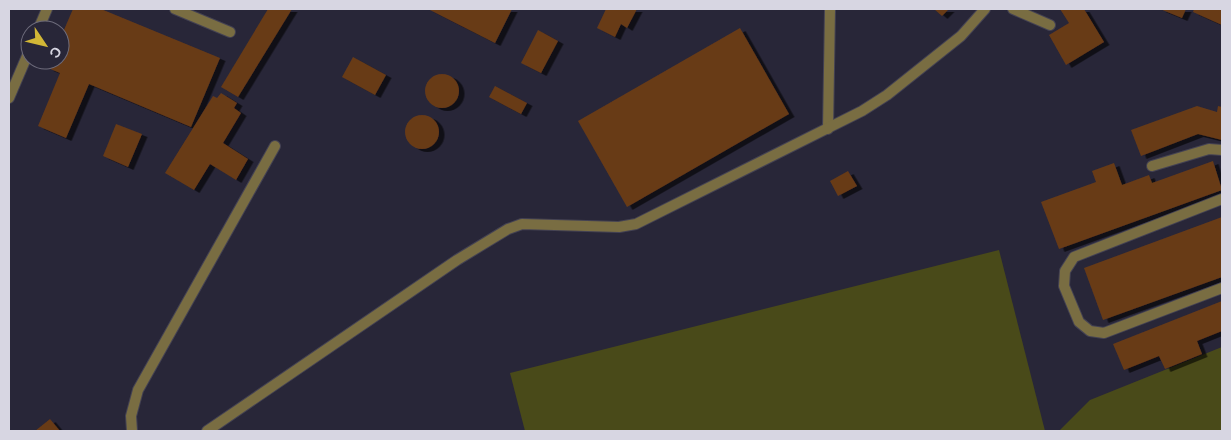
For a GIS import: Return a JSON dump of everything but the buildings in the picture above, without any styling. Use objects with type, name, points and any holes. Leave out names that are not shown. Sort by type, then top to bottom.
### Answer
[{"type":"lane","points":[[175,9],[230,32]]},
{"type":"lane","points":[[828,128],[830,9]]},
{"type":"lane","points":[[207,431],[457,260],[508,229],[522,224],[619,227],[636,224],[862,111],[962,36],[985,9]]},
{"type":"lane","points":[[1013,9],[1050,24]]},
{"type":"lane","points":[[9,98],[21,70]]},
{"type":"lane","points":[[132,431],[131,416],[138,390],[275,146]]},
{"type":"lane","points":[[1152,166],[1210,149],[1222,150]]},
{"type":"lane","points":[[1222,199],[1074,257],[1065,271],[1064,286],[1079,322],[1090,331],[1104,333],[1222,288]]},
{"type":"shaded area","points":[[999,250],[1045,431],[525,431],[510,373]]},
{"type":"shaded area","points":[[1222,347],[1222,431],[1059,431],[1090,400]]}]
